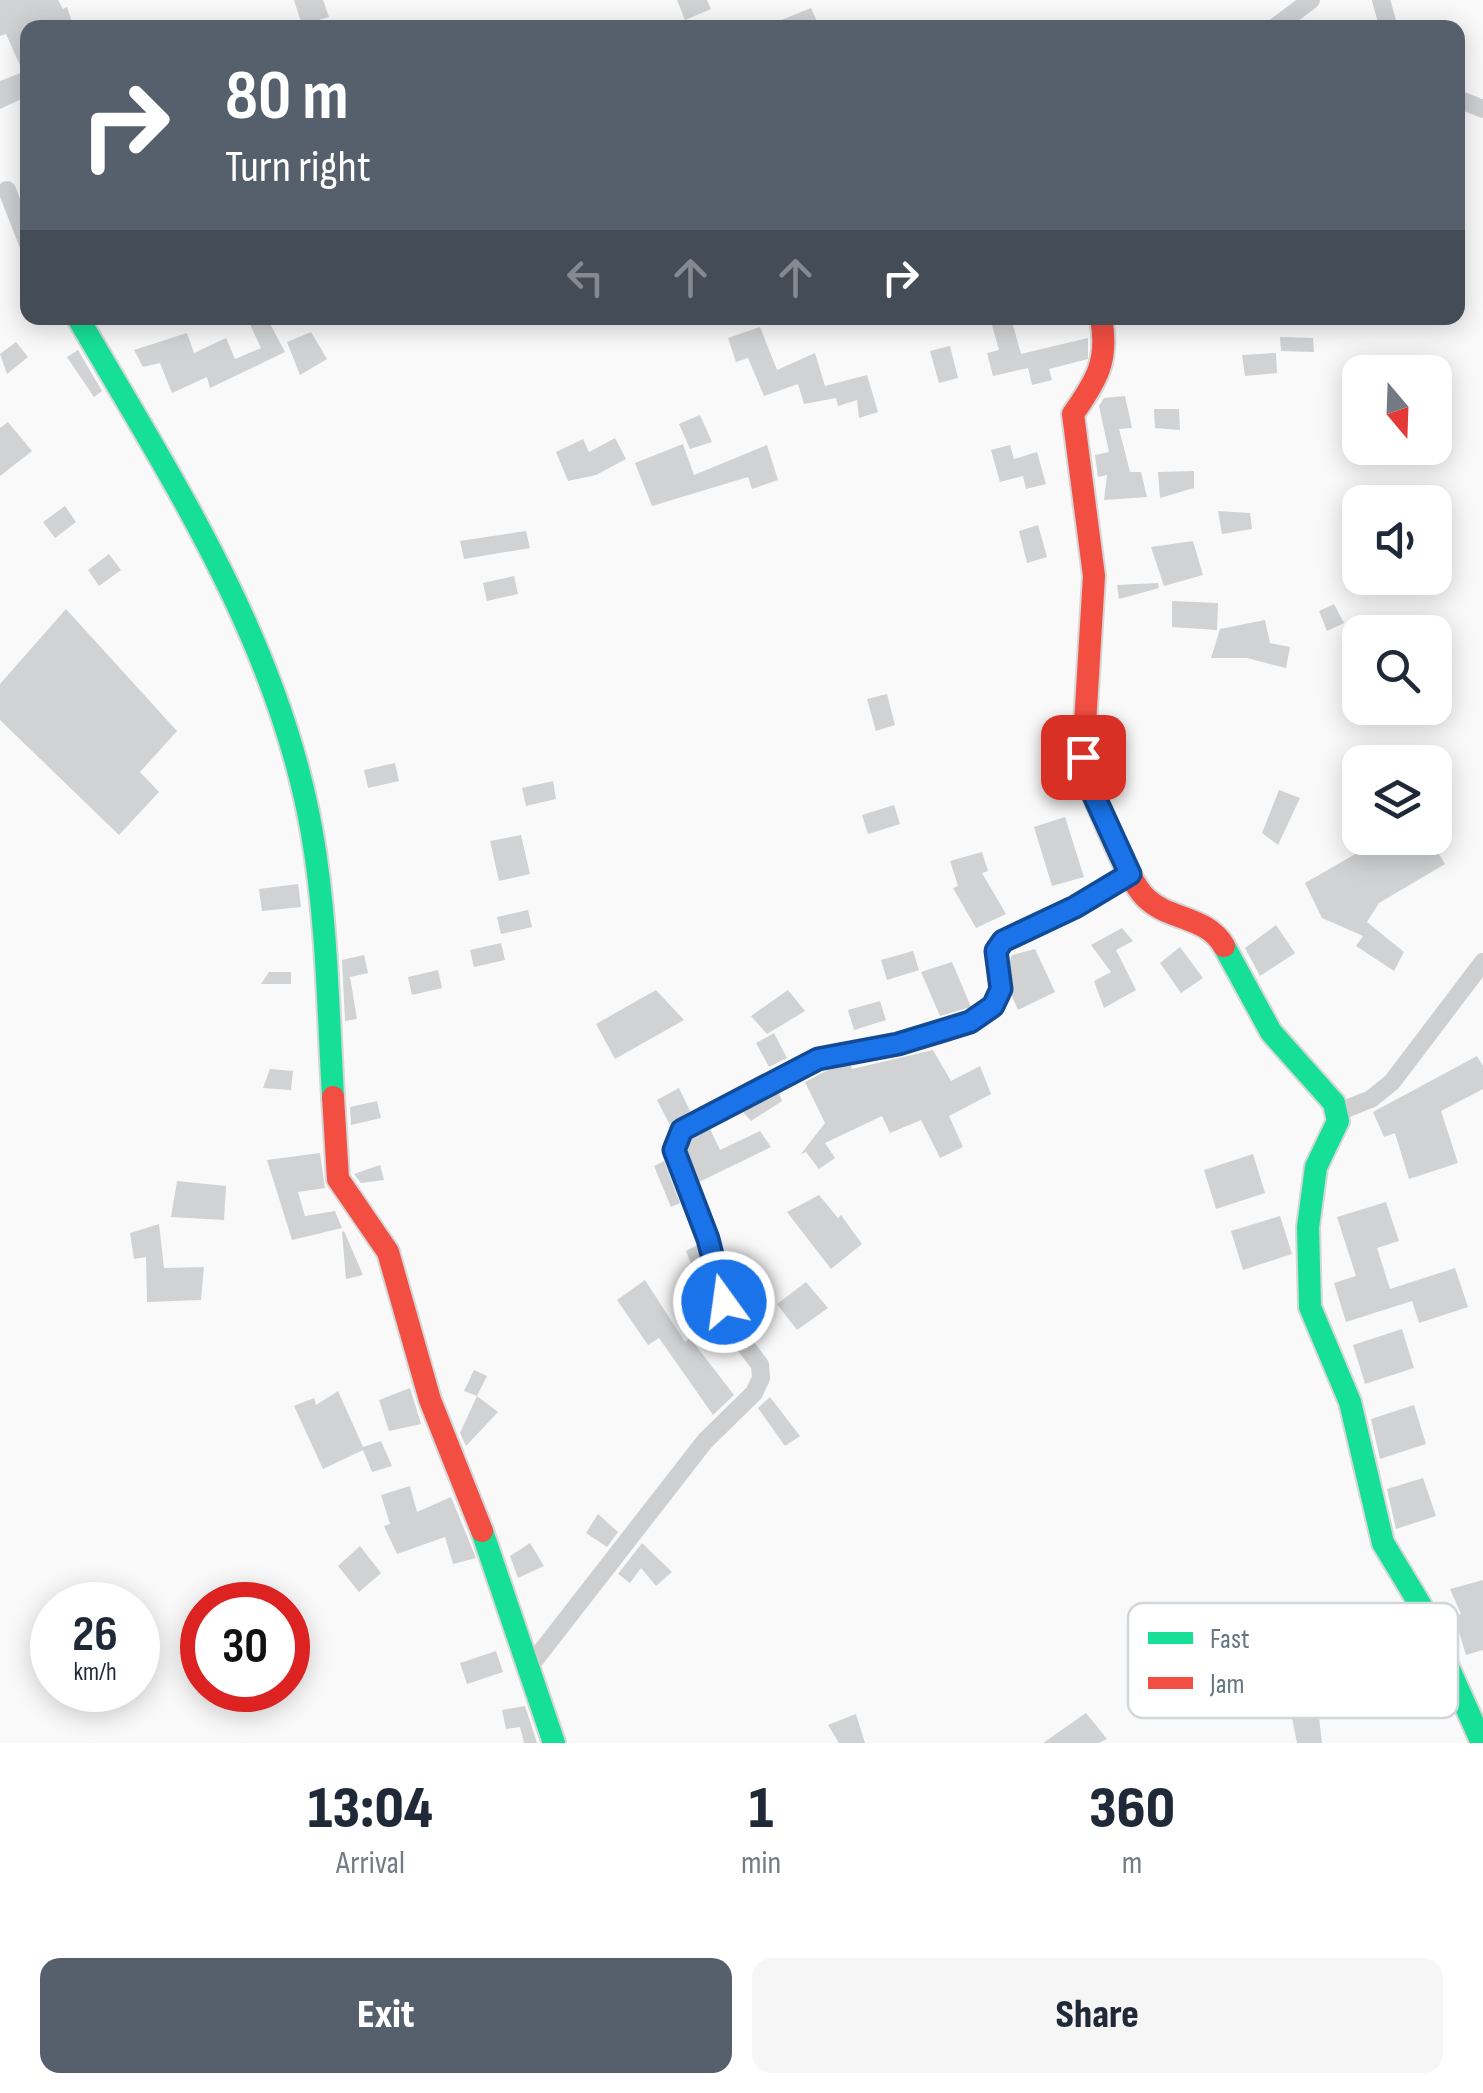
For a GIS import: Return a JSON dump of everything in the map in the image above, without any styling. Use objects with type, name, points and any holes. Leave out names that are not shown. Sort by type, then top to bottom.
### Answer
[{"type":"street","points":[[1284,20],[1310,0]]},
{"type":"street","points":[[3,191],[20,227]]},
{"type":"street","points":[[82,325],[220,561],[259,654],[295,762],[312,832],[324,932],[338,1179],[388,1252],[430,1400],[505,1588],[554,1743]]},
{"type":"street","points":[[1103,325],[1108,352],[1104,373],[1073,414],[1094,576],[1083,757],[1086,778],[1141,894],[1162,913],[1186,918],[1216,934],[1271,1032],[1330,1097],[1338,1112],[1338,1121],[1316,1167],[1307,1262],[1310,1307],[1350,1402],[1384,1543],[1419,1603]]},
{"type":"street","points":[[530,1666],[705,1440],[754,1393],[761,1378],[760,1365],[729,1324],[708,1239],[674,1150],[682,1130],[818,1059],[898,1044],[970,1022],[993,1006],[1001,989],[996,951],[1003,941],[1075,907],[1130,874]]},
{"type":"street","points":[[1338,1112],[1372,1099],[1392,1082],[1483,962]]},
{"type":"street","points":[[1458,1689],[1482,1743]]},
{"type":"building","points":[[0,0],[58,0],[63,9],[67,7],[71,20],[20,20],[20,65],[6,34],[0,36]]},
{"type":"building","points":[[294,0],[323,0],[329,17],[300,20]]},
{"type":"building","points":[[677,0],[707,0],[711,9],[685,20]]},
{"type":"building","points":[[811,8],[816,20],[781,20]]},
{"type":"building","points":[[20,73],[20,100],[0,109],[0,81]]},
{"type":"building","points":[[250,325],[271,325],[285,352],[210,388],[207,377],[172,393],[160,363],[143,367],[134,350],[187,333],[194,353],[226,338],[235,359],[261,348]]},
{"type":"building","points":[[992,325],[1013,325],[1021,354],[1088,338],[1088,359],[1049,369],[1052,380],[1032,385],[1028,368],[993,376],[987,353],[999,350]]},
{"type":"building","points":[[760,327],[777,370],[815,353],[825,386],[867,375],[878,412],[859,418],[857,400],[838,406],[836,398],[804,404],[798,384],[764,396],[748,358],[736,362],[728,338]]},
{"type":"building","points":[[311,332],[327,359],[300,375],[287,342]]},
{"type":"building","points":[[1280,337],[1313,338],[1314,352],[1281,351]]},
{"type":"building","points":[[16,342],[28,357],[7,374],[0,354]]},
{"type":"building","points":[[950,346],[958,378],[939,383],[930,351]]},
{"type":"building","points":[[78,350],[102,391],[94,397],[67,357]]},
{"type":"building","points":[[1276,353],[1277,373],[1245,376],[1242,355]]},
{"type":"building","points":[[1125,396],[1132,428],[1119,429],[1130,472],[1141,472],[1147,497],[1104,500],[1107,475],[1098,477],[1095,455],[1109,452],[1099,406],[1104,398]]},
{"type":"building","points":[[1154,409],[1179,409],[1180,430],[1155,428]]},
{"type":"building","points":[[700,415],[712,442],[690,449],[679,424]]},
{"type":"building","points":[[8,422],[32,451],[0,476],[0,428]]},
{"type":"building","points":[[615,438],[626,459],[596,475],[568,481],[556,452],[583,439],[589,452]]},
{"type":"building","points":[[683,444],[694,475],[767,445],[778,480],[752,489],[748,477],[652,506],[635,463]]},
{"type":"building","points":[[1010,445],[1014,459],[1037,452],[1046,484],[1026,489],[1023,476],[1000,482],[991,450]]},
{"type":"building","points":[[1194,471],[1194,488],[1160,498],[1158,472]]},
{"type":"building","points":[[65,506],[76,522],[55,538],[43,522]]},
{"type":"building","points":[[1218,511],[1250,513],[1252,529],[1222,534]]},
{"type":"building","points":[[1038,525],[1047,557],[1027,563],[1019,531]]},
{"type":"building","points":[[526,531],[530,548],[464,559],[460,541]]},
{"type":"building","points":[[1193,541],[1203,575],[1164,586],[1151,547]]},
{"type":"building","points":[[109,554],[121,570],[99,586],[88,570]]},
{"type":"building","points":[[514,576],[518,594],[487,601],[483,583]]},
{"type":"building","points":[[1158,583],[1159,588],[1119,599],[1117,585]]},
{"type":"building","points":[[1172,601],[1218,603],[1217,630],[1172,627]]},
{"type":"building","points":[[1334,604],[1342,624],[1327,631],[1319,611]]},
{"type":"building","points":[[66,609],[177,731],[140,772],[159,792],[119,835],[0,720],[0,684]]},
{"type":"building","points":[[1265,620],[1270,643],[1290,647],[1286,668],[1247,658],[1211,658],[1220,629]]},
{"type":"building","points":[[887,694],[895,725],[876,731],[867,699]]},
{"type":"building","points":[[395,763],[399,781],[368,788],[364,770]]},
{"type":"building","points":[[553,781],[556,799],[526,806],[522,788]]},
{"type":"building","points":[[1279,790],[1300,798],[1278,845],[1262,833]]},
{"type":"building","points":[[894,805],[900,824],[868,834],[862,815]]},
{"type":"building","points":[[1065,817],[1084,877],[1052,886],[1034,827]]},
{"type":"building","points":[[521,835],[530,874],[499,881],[490,841]]},
{"type":"building","points":[[982,852],[988,871],[982,873],[1006,914],[976,928],[953,888],[958,886],[950,861]]},
{"type":"building","points":[[1354,855],[1439,855],[1445,864],[1379,903],[1367,922],[1404,952],[1394,971],[1356,946],[1363,936],[1322,918],[1305,883]]},
{"type":"building","points":[[298,884],[301,907],[262,911],[259,889]]},
{"type":"building","points":[[528,910],[532,927],[501,934],[497,917]]},
{"type":"building","points":[[1276,925],[1295,953],[1260,976],[1245,948]]},
{"type":"building","points":[[1122,928],[1133,941],[1116,950],[1136,990],[1104,1008],[1094,981],[1111,972],[1091,945]]},
{"type":"building","points":[[501,943],[505,960],[474,967],[470,950]]},
{"type":"building","points":[[1180,947],[1203,978],[1181,993],[1160,963]]},
{"type":"building","points":[[1035,949],[1055,992],[1018,1010],[1011,994],[1009,963],[1012,955]]},
{"type":"building","points":[[913,951],[919,970],[887,980],[881,960]]},
{"type":"building","points":[[364,955],[368,973],[350,977],[357,1019],[345,1021],[342,960]]},
{"type":"building","points":[[952,962],[971,1007],[940,1016],[921,972]]},
{"type":"building","points":[[438,970],[442,988],[412,995],[408,977]]},
{"type":"building","points":[[269,972],[291,972],[291,984],[261,984]]},
{"type":"building","points":[[656,990],[684,1020],[615,1059],[596,1024]]},
{"type":"building","points":[[788,990],[805,1011],[767,1034],[751,1016]]},
{"type":"building","points":[[880,1001],[886,1020],[854,1030],[848,1010]]},
{"type":"building","points":[[774,1033],[787,1058],[769,1067],[756,1043]]},
{"type":"building","points":[[933,1050],[951,1081],[980,1066],[991,1094],[949,1116],[963,1147],[940,1158],[921,1120],[890,1133],[882,1116],[825,1143],[835,1158],[819,1169],[806,1152],[801,1154],[825,1123],[805,1082],[828,1070],[851,1065],[852,1069]]},
{"type":"building","points":[[1477,1056],[1483,1066],[1483,1089],[1441,1111],[1458,1163],[1409,1179],[1395,1133],[1384,1137],[1373,1112]]},
{"type":"building","points":[[270,1069],[293,1071],[291,1090],[263,1088]]},
{"type":"building","points":[[679,1088],[690,1111],[670,1125],[657,1100]]},
{"type":"building","points":[[778,1091],[782,1101],[751,1121],[742,1111]]},
{"type":"building","points":[[377,1101],[381,1118],[351,1125],[350,1107]]},
{"type":"building","points":[[710,1129],[720,1150],[760,1131],[771,1147],[699,1182],[687,1150],[692,1139]]},
{"type":"building","points":[[320,1153],[325,1188],[298,1192],[305,1216],[335,1211],[342,1228],[292,1240],[267,1160]]},
{"type":"building","points":[[1253,1154],[1265,1193],[1216,1209],[1204,1170]]},
{"type":"building","points":[[664,1161],[680,1203],[671,1207],[654,1166]]},
{"type":"building","points":[[380,1165],[384,1180],[361,1183],[354,1174]]},
{"type":"building","points":[[177,1181],[226,1186],[224,1220],[171,1217]]},
{"type":"building","points":[[819,1195],[838,1218],[841,1215],[862,1244],[831,1269],[787,1212]]},
{"type":"building","points":[[1386,1202],[1399,1241],[1377,1248],[1390,1289],[1455,1268],[1468,1307],[1419,1323],[1412,1301],[1346,1322],[1334,1283],[1356,1276],[1337,1217]]},
{"type":"building","points":[[1280,1216],[1292,1254],[1243,1270],[1231,1231]]},
{"type":"building","points":[[159,1224],[164,1268],[204,1267],[201,1300],[147,1302],[146,1257],[134,1259],[130,1233]]},
{"type":"building","points":[[342,1232],[363,1275],[346,1279]]},
{"type":"building","points":[[697,1245],[711,1305],[708,1306],[686,1251]]},
{"type":"building","points":[[645,1280],[685,1342],[690,1338],[734,1395],[713,1415],[659,1338],[648,1345],[617,1300]]},
{"type":"building","points":[[806,1282],[828,1308],[797,1330],[777,1304]]},
{"type":"building","points":[[1402,1329],[1414,1368],[1365,1384],[1353,1345]]},
{"type":"building","points":[[474,1370],[487,1376],[477,1396],[464,1391]]},
{"type":"building","points":[[410,1388],[421,1424],[389,1431],[379,1400]]},
{"type":"building","points":[[338,1391],[363,1447],[381,1441],[392,1466],[372,1472],[363,1450],[323,1469],[294,1406],[314,1398],[316,1405]]},
{"type":"building","points":[[477,1396],[498,1412],[466,1446],[460,1433]]},
{"type":"building","points":[[770,1397],[800,1436],[785,1446],[758,1408]]},
{"type":"building","points":[[1414,1405],[1426,1444],[1380,1459],[1371,1419]]},
{"type":"building","points":[[1423,1478],[1436,1516],[1396,1529],[1387,1489]]},
{"type":"building","points":[[410,1486],[417,1512],[451,1497],[476,1558],[453,1564],[445,1537],[397,1554],[384,1526],[390,1524],[381,1495]]},
{"type":"building","points":[[598,1514],[618,1532],[607,1547],[586,1533]]},
{"type":"building","points":[[530,1543],[544,1566],[518,1578],[510,1556]]},
{"type":"building","points":[[642,1543],[672,1572],[656,1586],[641,1568],[630,1583],[618,1574]]},
{"type":"building","points":[[360,1546],[381,1573],[359,1592],[338,1566]]},
{"type":"building","points":[[1483,1580],[1483,1650],[1466,1655],[1458,1629],[1461,1614],[1450,1589]]},
{"type":"building","points":[[496,1651],[503,1672],[467,1684],[460,1663]]},
{"type":"building","points":[[525,1706],[537,1743],[524,1743],[520,1727],[506,1729],[502,1710]]},
{"type":"building","points":[[1086,1713],[1107,1739],[1099,1743],[1043,1743]]},
{"type":"building","points":[[856,1714],[865,1743],[839,1743],[828,1725]]},
{"type":"building","points":[[1292,1718],[1319,1718],[1322,1743],[1297,1743]]},
{"type":"traffic: fast","points":[[82,325],[218,565],[275,695],[296,763],[317,865],[333,1097]]},
{"type":"traffic: fast","points":[[1224,946],[1271,1032],[1334,1103],[1338,1121],[1316,1167],[1308,1227],[1310,1307],[1350,1402],[1383,1543],[1419,1603]]},
{"type":"traffic: fast","points":[[482,1531],[554,1743]]},
{"type":"traffic: fast","points":[[1458,1689],[1482,1743]]},
{"type":"traffic: jam","points":[[1102,325],[1099,369],[1073,414],[1094,576],[1083,757],[1086,778],[1138,889],[1165,911],[1208,929],[1224,946]]},
{"type":"traffic: jam","points":[[333,1097],[338,1179],[388,1252],[430,1400],[482,1531]]},
{"type":"route","points":[[724,1302],[708,1239],[674,1150],[682,1130],[818,1059],[949,1030],[970,1022],[993,1006],[1001,989],[996,951],[1003,941],[1075,907],[1130,874],[1086,778],[1083,757]]}]
